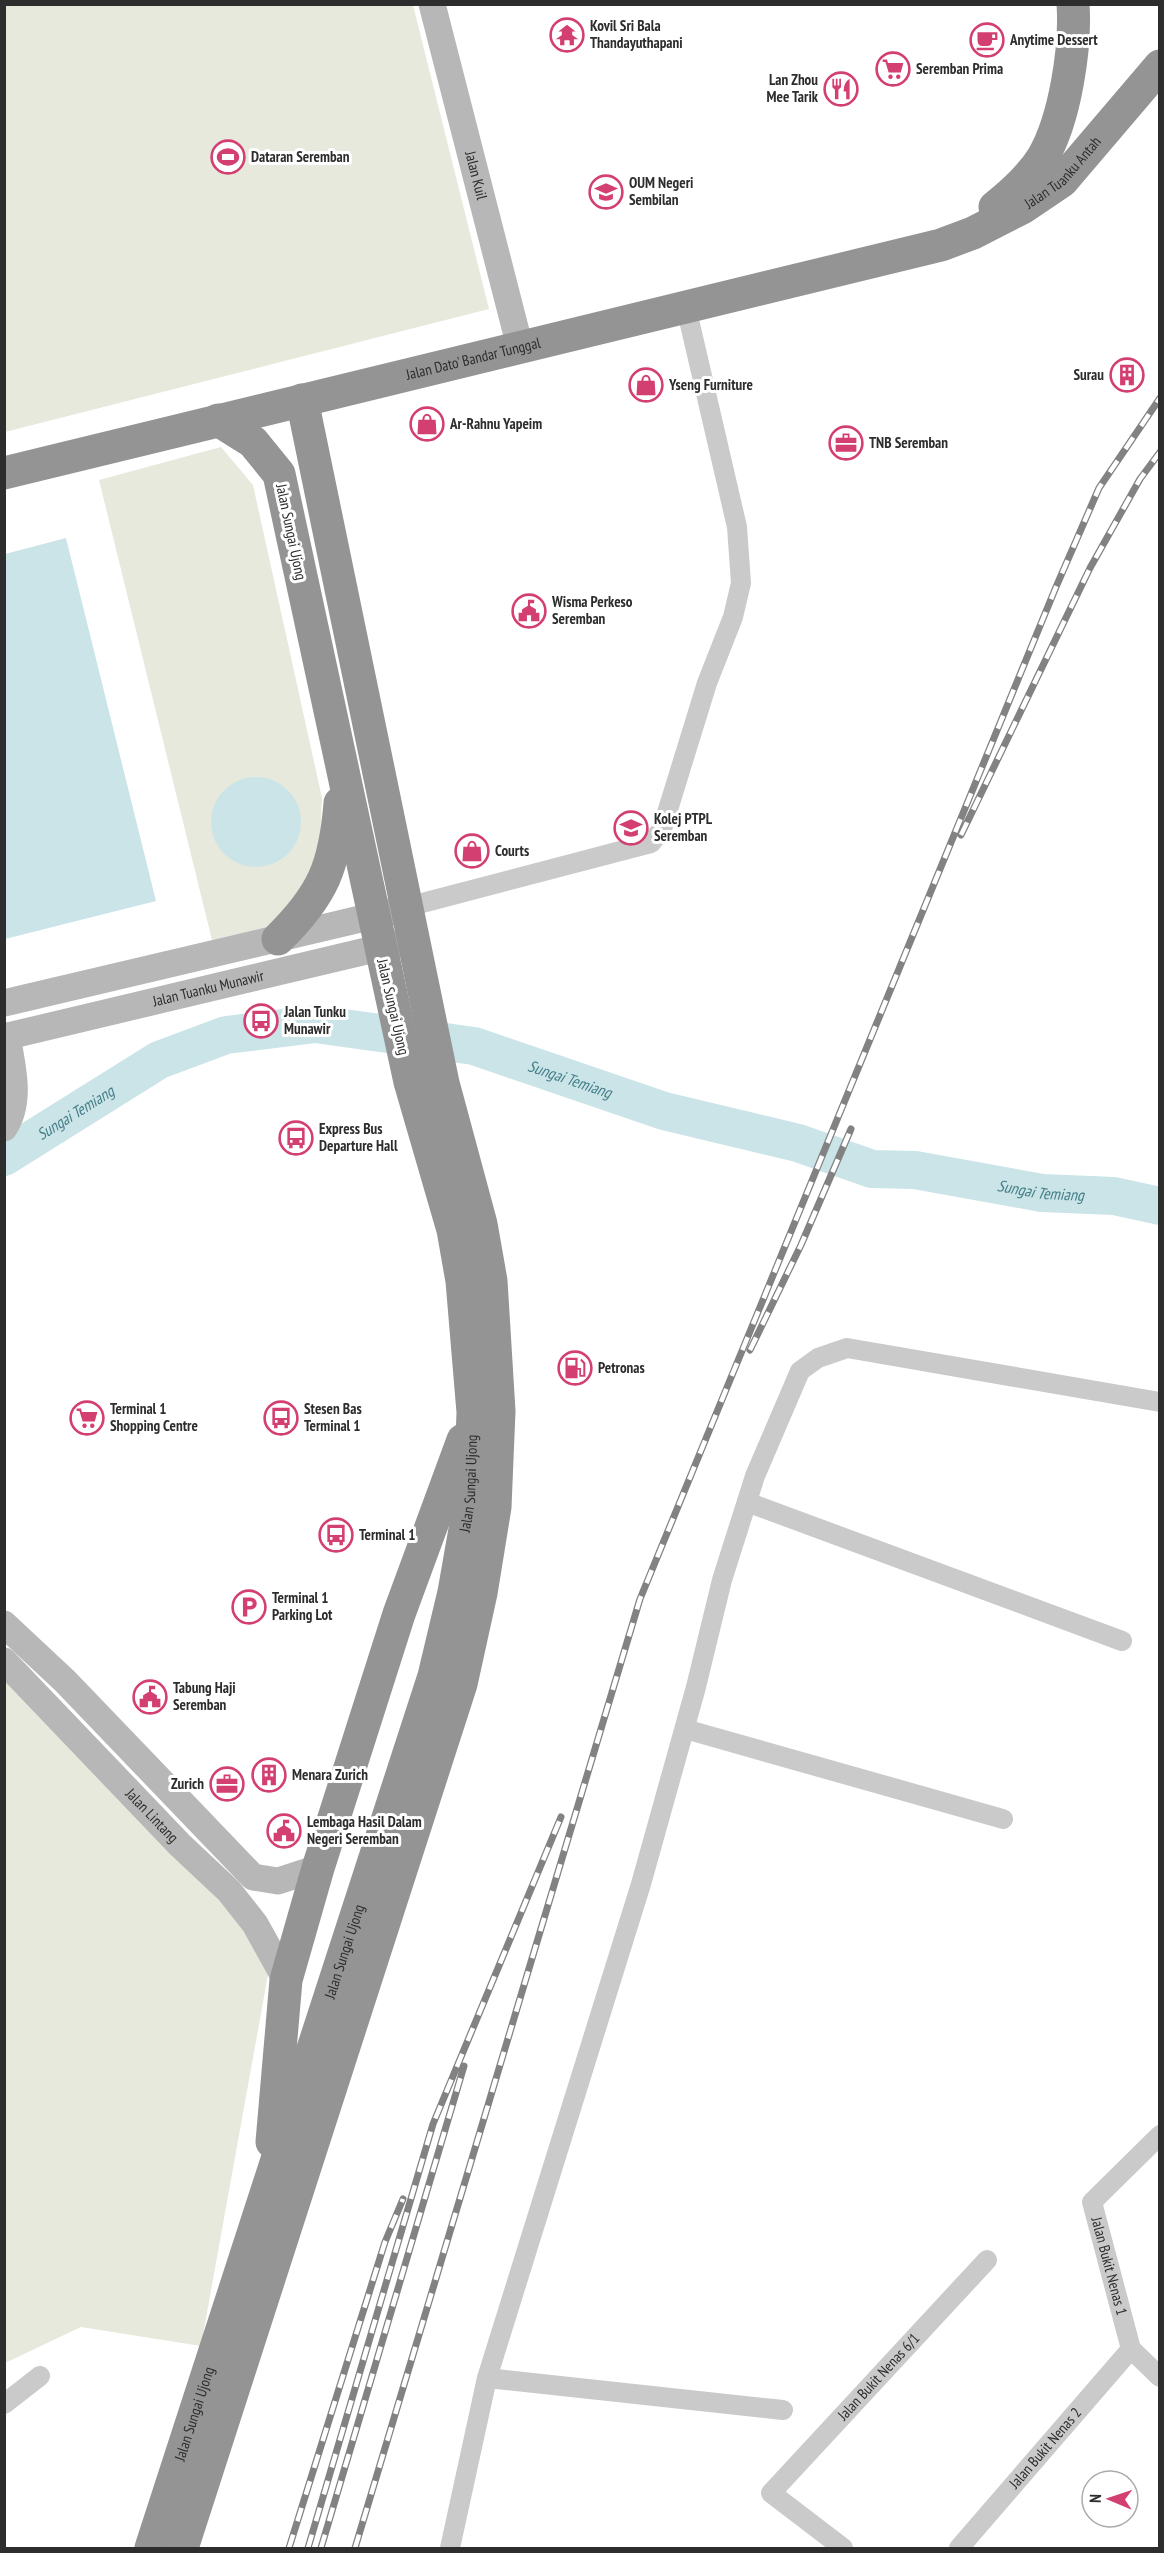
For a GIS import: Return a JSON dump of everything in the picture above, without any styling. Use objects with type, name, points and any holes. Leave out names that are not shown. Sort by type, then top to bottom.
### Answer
[{"type":"highway","points":[[941,245],[982,218],[1014,192],[1042,157],[1058,121],[1074,22],[1073,4]]},
{"type":"highway","name":"Jalan Tuanku Antah","points":[[941,245],[973,233],[1022,208],[1062,181],[1160,66]]},
{"type":"highway","name":"Jalan Dato' Bandar Tunggal","points":[[4,473],[941,245]]},
{"type":"highway","name":"Jalan Sungai Ujong","points":[[182,2548],[461,1684],[481,1593],[495,1507],[498,1411],[490,1281],[482,1224],[443,1083],[302,400]]},
{"type":"highway","name":"Jalan Sungai Ujong","points":[[151,2548],[270,2189],[434,1676],[454,1592],[470,1501],[473,1412],[462,1281],[453,1230],[410,1082],[372,916],[279,474],[253,442],[218,420]]},
{"type":"highway","points":[[278,939],[304,913],[331,861],[338,829],[342,771]]},
{"type":"highway","points":[[270,2189],[275,2090],[286,1980],[318,1868],[399,1614],[473,1412]]},
{"type":"main road","name":"Jalan Kuil","points":[[432,4],[520,347]]},
{"type":"main road","points":[[4,1003],[407,908]]},
{"type":"main road","name":"Jalan Tuanku Munawir","points":[[6,1036],[413,940]]},
{"type":"main road","points":[[4,1128],[13,1116],[15,1088],[6,1036]]},
{"type":"main road","name":"Jalan Lintang","points":[[4,1624],[65,1681],[253,1877],[278,1881],[318,1868]]},
{"type":"main road","name":"Jalan Lintang","points":[[4,1661],[180,1845],[229,1891],[249,1915],[286,1980]]},
{"type":"main road","points":[[180,1845],[191,1847],[200,1845],[202,1835],[199,1820]]},
{"type":"street","points":[[407,908],[651,843],[662,829],[707,683],[733,617],[741,583],[737,527],[686,307]]},
{"type":"street","points":[[450,2548],[487,2378],[641,1884],[685,1729],[722,1580],[747,1502],[780,1414],[800,1371],[818,1358],[847,1348],[1160,1402]]},
{"type":"street","points":[[747,1502],[1122,1641]]},
{"type":"street","points":[[685,1729],[1003,1819]]},
{"type":"street","name":"Jalan Bukit Nenas 1","points":[[1131,2349],[1092,2202],[1160,2135]]},
{"type":"street","name":"Jalan Bukit Nenas 6/1","points":[[843,2548],[771,2493],[987,2260]]},
{"type":"street","points":[[1131,2349],[1160,2377]]},
{"type":"street","name":"Jalan Bukit Nenas 2","points":[[959,2548],[1131,2349]]},
{"type":"street","points":[[4,2404],[40,2376]]},
{"type":"street","points":[[487,2378],[783,2410]]},
{"type":"shaded area","name":"Dataran Seremban","points":[[5,4],[413,5],[489,309],[5,432]]},
{"type":"shaded area","points":[[221,447],[253,485],[322,798],[320,837],[308,880],[271,927],[212,940],[99,480]]},
{"type":"shaded area","points":[[5,1681],[263,1936],[269,1969],[201,2346],[81,2327],[5,2363]]},
{"type":"water","points":[[66,538],[156,901],[5,939],[5,554]]},
{"type":"water","points":[[256,777],[273,781],[288,790],[297,805],[301,822],[297,839],[288,854],[273,863],[256,867],[239,863],[224,854],[215,839],[211,822],[215,805],[224,790],[239,781]]},
{"type":"waterway","name":"Sungai Temiang","points":[[4,1157],[159,1060],[226,1035],[315,1024],[474,1046],[664,1111],[798,1143],[872,1169],[915,1170],[1042,1193],[1114,1196],[1160,1206]]},
{"type":"railway","points":[[355,2548],[640,1599],[1056,587],[1099,488],[1160,398]]},
{"type":"railway","points":[[961,835],[1090,568],[1140,479],[1160,452]]},
{"type":"railway","points":[[750,1350],[801,1245],[851,1129]]},
{"type":"railway","points":[[308,2548],[433,2124],[561,1817]]},
{"type":"railway","points":[[321,2548],[464,2066]]},
{"type":"railway","points":[[289,2548],[385,2242],[403,2199]]},
{"type":"place","name":"Kovil Sri Bala Thandayuthapani","points":[[567,35]]},
{"type":"place","name":"Anytime Dessert","points":[[987,40]]},
{"type":"place","name":"Seremban Prima","points":[[893,69]]},
{"type":"place","name":"Lan Zhou Mee Tarik","points":[[841,89]]},
{"type":"place","name":"Dataran Seremban","points":[[228,157]]},
{"type":"place","name":"OUM Negeri Sembilan","points":[[606,192]]},
{"type":"place","name":"Surau","points":[[1127,375]]},
{"type":"place","name":"Yseng Furniture","points":[[646,385]]},
{"type":"place","name":"Ar-Rahnu Yapeim","points":[[427,424]]},
{"type":"place","name":"TNB Seremban","points":[[846,443]]},
{"type":"place","name":"Wisma Perkeso Seremban","points":[[529,611]]},
{"type":"place","name":"Kolej PTPL Seremban","points":[[631,828]]},
{"type":"place","name":"Courts","points":[[472,851]]},
{"type":"place","name":"Jalan Tunku Munawir","points":[[261,1021]]},
{"type":"place","name":"Express Bus Departure Hall","points":[[296,1138]]},
{"type":"place","name":"Petronas","points":[[575,1368]]},
{"type":"place","name":"Terminal 1 Shopping Centre","points":[[87,1418]]},
{"type":"place","name":"Stesen Bas Terminal 1","points":[[281,1418]]},
{"type":"place","name":"Terminal 1","points":[[336,1535]]},
{"type":"place","name":"Terminal 1 Parking Lot","points":[[249,1607]]},
{"type":"place","name":"Tabung Haji Seremban","points":[[150,1697]]},
{"type":"place","name":"Menara Zurich","points":[[269,1775]]},
{"type":"place","name":"Zurich","points":[[227,1784]]},
{"type":"place","name":"Lembaga Hasil Dalam Negeri Seremban","points":[[284,1831]]}]
